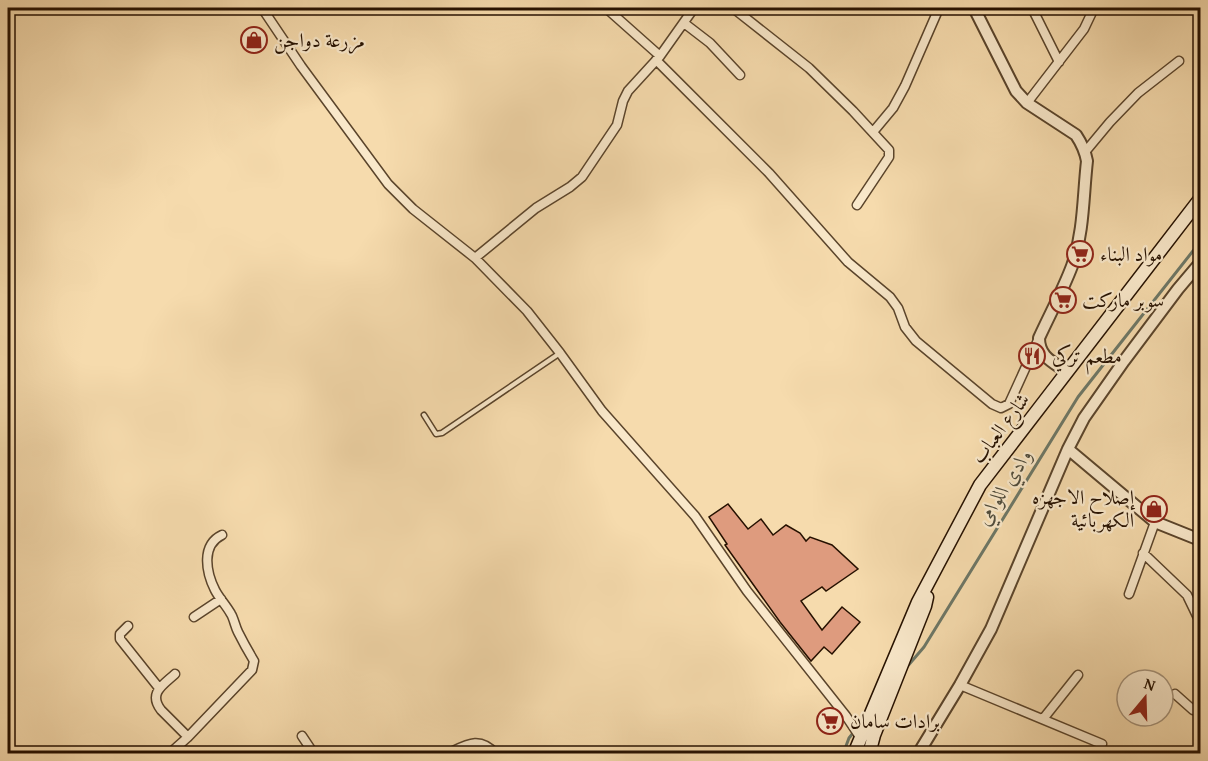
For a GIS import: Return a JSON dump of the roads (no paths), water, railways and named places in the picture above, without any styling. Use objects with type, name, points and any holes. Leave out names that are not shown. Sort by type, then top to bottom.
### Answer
[{"type":"main road","name":"شارع العباب","points":[[854,753],[918,602],[980,485],[1200,199]]},
{"type":"main road","name":"شارع العباب","points":[[869,753],[925,606],[932,575]]},
{"type":"main road","points":[[863,753],[860,737],[869,729],[895,681]]},
{"type":"street","points":[[262,8],[301,66],[388,184],[413,209],[475,258],[527,311],[561,353],[602,411],[695,516],[747,591],[860,737]]},
{"type":"street","points":[[606,8],[658,58],[769,173],[858,272],[890,297],[898,308],[905,327],[916,341],[996,407],[1001,408],[1009,404],[1072,266],[1082,221],[1087,161],[1082,143],[1076,135],[1027,103],[1016,91],[974,8]]},
{"type":"street","points":[[733,8],[809,68],[889,150],[890,157],[857,205]]},
{"type":"street","points":[[873,132],[893,108],[905,86],[939,8]]},
{"type":"street","points":[[1032,8],[1059,62]]},
{"type":"street","points":[[1027,103],[1084,29],[1094,8]]},
{"type":"street","points":[[475,258],[536,208],[582,177],[617,125],[628,91],[658,58],[684,22],[689,9]]},
{"type":"street","points":[[684,22],[710,43],[740,75]]},
{"type":"street","points":[[1085,152],[1138,93],[1179,61]]},
{"type":"street","points":[[918,753],[991,629],[1084,418],[1124,361],[1200,263]]},
{"type":"street","points":[[1039,338],[1042,353],[1067,372]]},
{"type":"street","points":[[1068,450],[1155,522],[1200,540]]},
{"type":"street","points":[[1129,594],[1155,522]]},
{"type":"street","points":[[169,753],[188,737],[254,666],[254,661],[233,618],[211,579],[207,556],[209,546],[212,541],[222,535]]},
{"type":"street","points":[[1143,553],[1187,595],[1200,622]]},
{"type":"street","points":[[194,617],[221,599]]},
{"type":"street","points":[[128,626],[120,634],[120,639],[159,688]]},
{"type":"street","points":[[174,674],[159,688],[156,699],[158,705],[188,737]]},
{"type":"street","points":[[1043,719],[1078,675]]},
{"type":"street","points":[[960,685],[1102,744]]},
{"type":"street","points":[[1175,694],[1193,710],[1200,712]]},
{"type":"street","points":[[302,736],[314,753]]},
{"type":"street","points":[[447,753],[473,742],[488,745],[496,753]]},
{"type":"lane","points":[[424,415],[436,434],[442,433],[561,353]]},
{"type":"waterway","name":"وادي اللوامي","points":[[906,668],[924,647],[1078,397],[1200,242]]},
{"type":"waterway","name":"وادي اللوامي","points":[[843,754],[849,738],[862,722]]},
{"type":"place","name":"مزرعة دواجن","points":[[254,40]]},
{"type":"place","name":"مواد البناء","points":[[1080,254]]},
{"type":"place","name":"سوبر ماركت","points":[[1063,300]]},
{"type":"place","name":"مطعم تركي","points":[[1032,356]]},
{"type":"place","name":"إصلاح الاجهزه الكهربائية","points":[[1154,509]]},
{"type":"place","name":"برادات سامان","points":[[830,721]]}]
